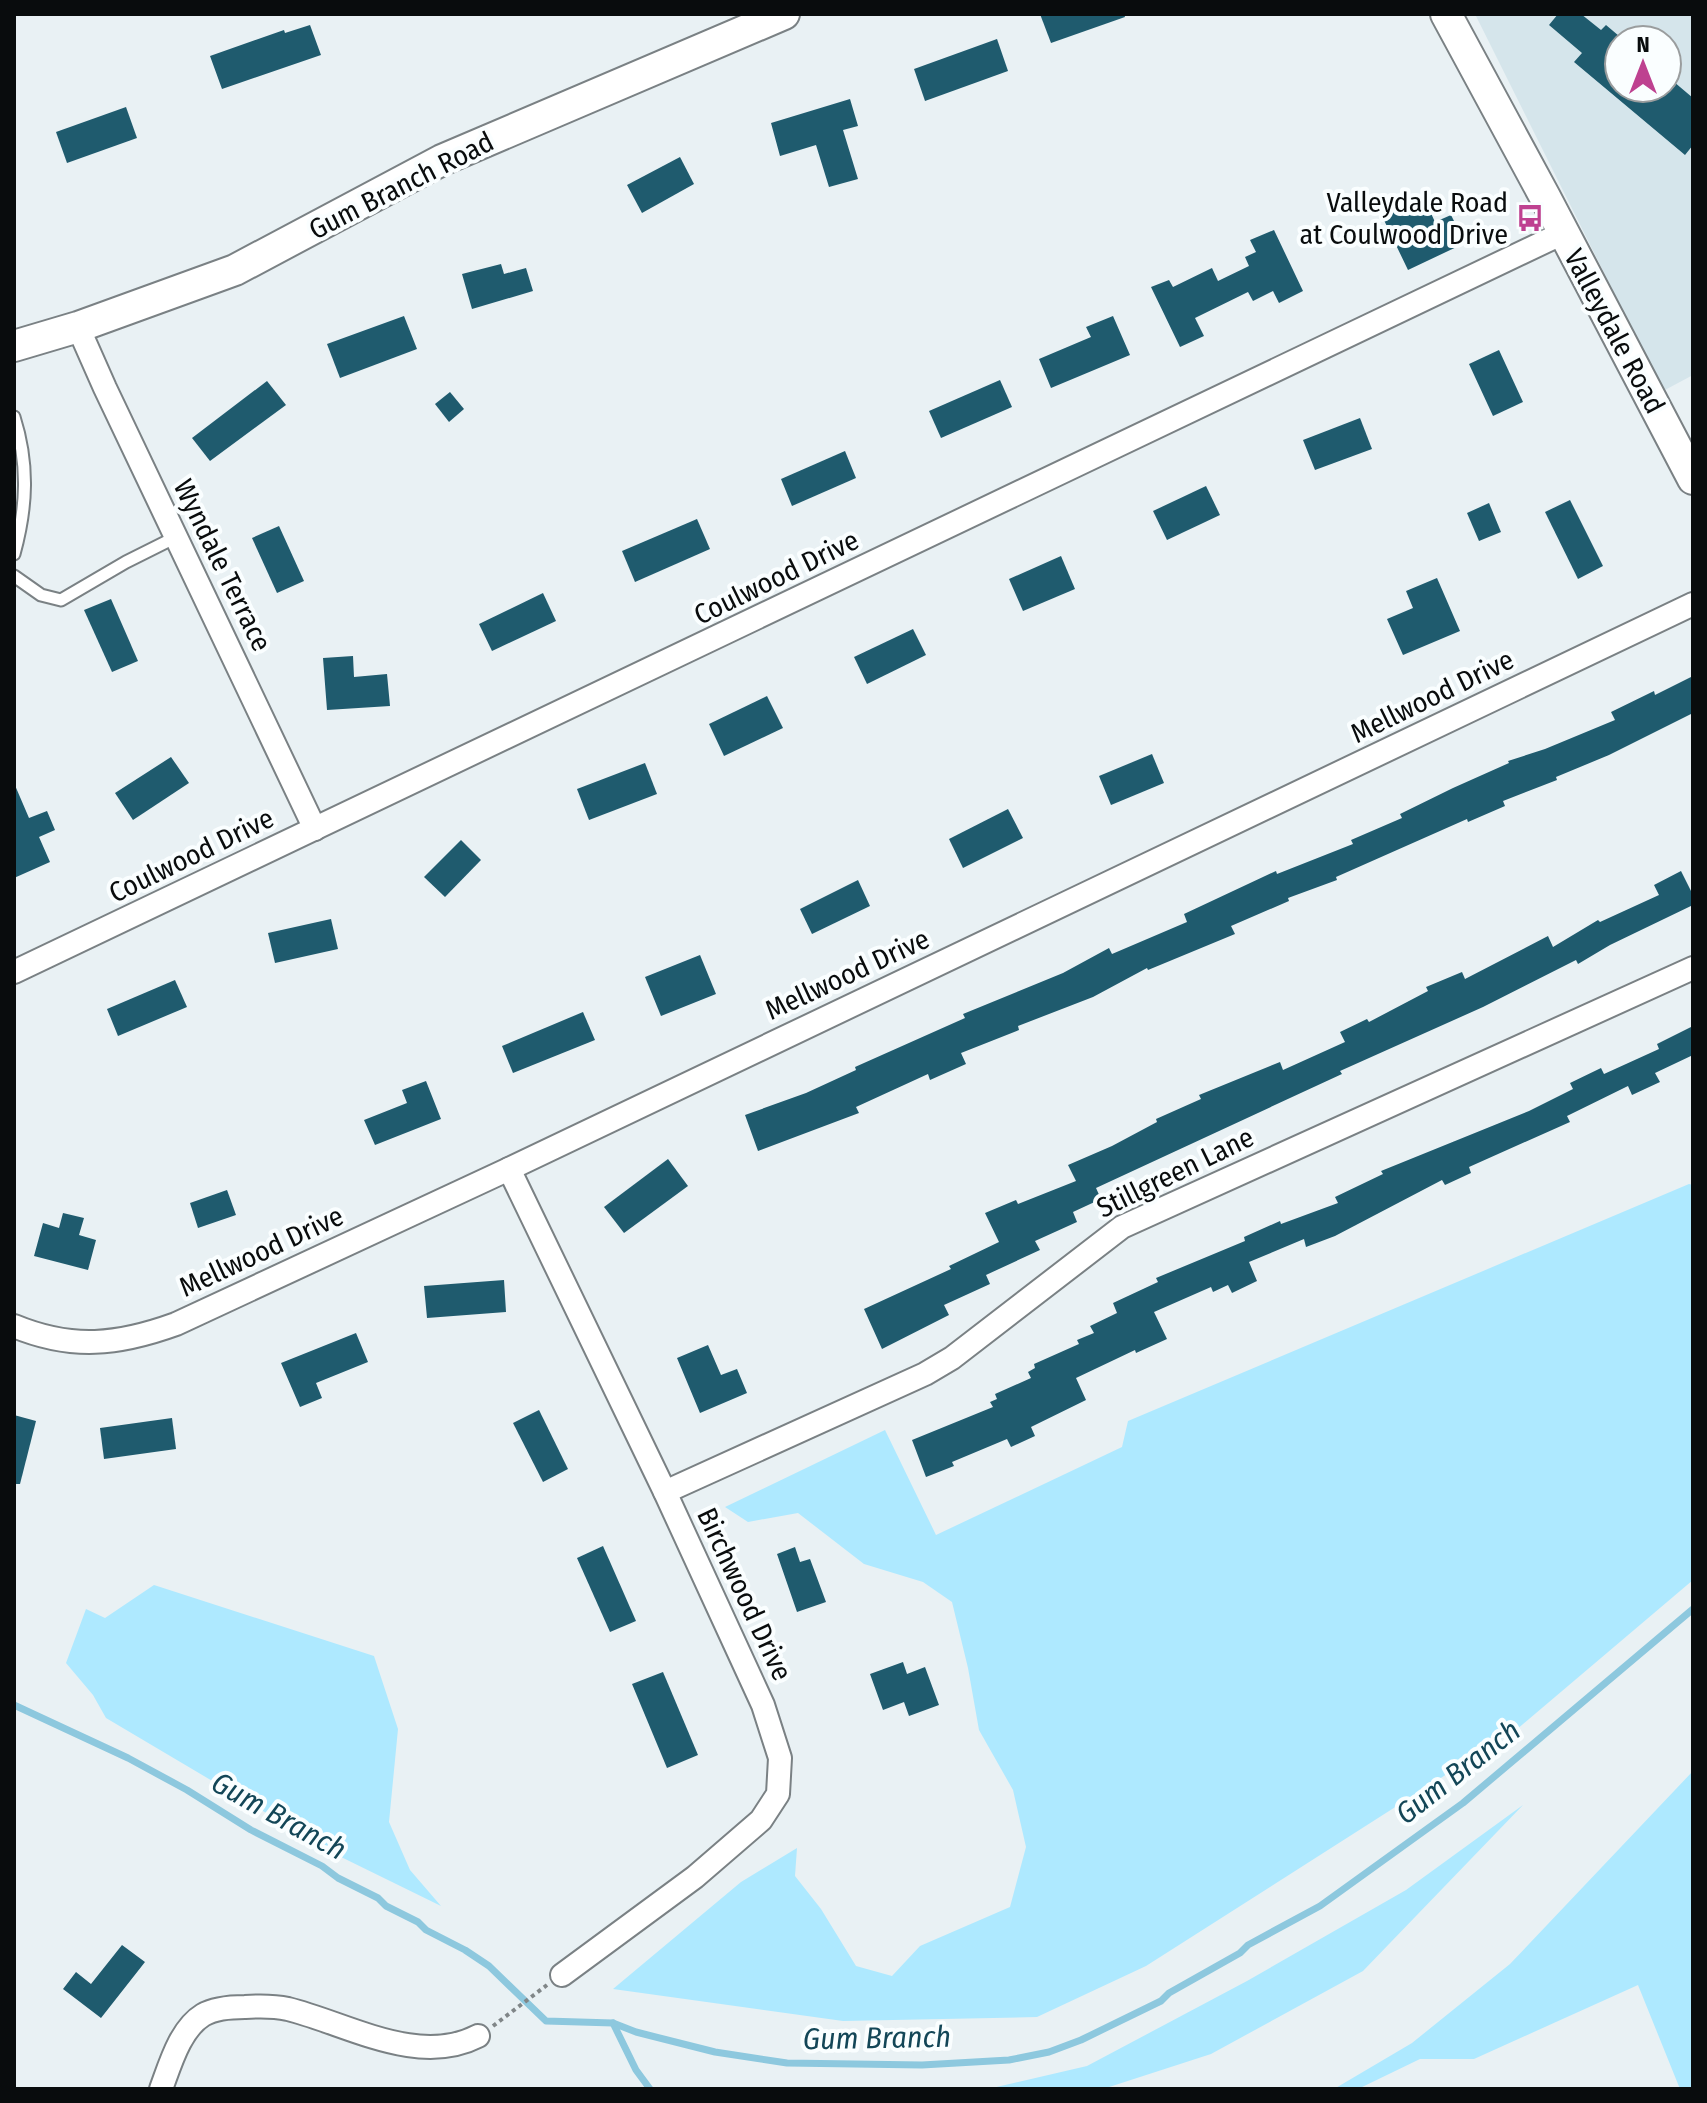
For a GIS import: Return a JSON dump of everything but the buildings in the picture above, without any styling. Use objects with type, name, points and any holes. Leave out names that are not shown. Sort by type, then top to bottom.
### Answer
[{"type":"street","name":"Gum Branch Road","points":[[14,346],[78,327],[235,270],[442,160],[784,14]]},
{"type":"street","name":"Valleydale Road","points":[[1446,14],[1693,479]]},
{"type":"street","name":"Coulwood Drive","points":[[14,972],[1563,233]]},
{"type":"street","name":"Wyndale Terrace","points":[[78,327],[315,829]]},
{"type":"street","name":"Mellwood Drive","points":[[14,1326],[64,1341],[100,1343],[142,1337],[176,1324],[509,1169],[1693,604]]},
{"type":"street","name":"Stillgreen Lane","points":[[665,1492],[925,1374],[952,1358],[1122,1227],[1693,968]]},
{"type":"street","name":"Birchwood Drive","points":[[509,1169],[665,1492],[763,1705],[780,1758],[778,1794],[761,1820],[724,1855],[557,1978]]},
{"type":"street","points":[[161,2089],[189,2028],[203,2015],[218,2010],[280,2008],[411,2045],[460,2046],[478,2036]]},
{"type":"lane","points":[[14,417],[26,473],[24,519],[14,554]]},
{"type":"lane","points":[[14,576],[41,595],[61,600],[176,537]]},
{"type":"path","points":[[508,2015],[557,1978]]},
{"type":"shaded area","points":[[1475,14],[1690,14],[1693,17],[1693,375],[1663,391]]},
{"type":"shaded area","points":[[1689,1184],[1693,1185],[1693,1580],[1516,1730],[1146,1966],[1037,2017],[843,2021],[613,1989],[741,1882],[797,1848],[795,1876],[821,1909],[856,1966],[892,1976],[920,1946],[1010,1907],[1026,1847],[1013,1790],[979,1730],[952,1602],[923,1582],[864,1564],[798,1513],[748,1522],[725,1507],[885,1430],[936,1535],[1122,1447],[1128,1421]]},
{"type":"shaded area","points":[[154,1585],[374,1656],[398,1729],[389,1822],[410,1870],[441,1906],[339,1856],[106,1718],[93,1695],[66,1663],[86,1609],[105,1618]]},
{"type":"shaded area","points":[[1693,1771],[1693,2089],[1680,2089],[1638,1985],[1474,2059],[1420,2059],[1358,2089],[1334,2089],[1412,2043],[1510,1964]]},
{"type":"shaded area","points":[[1523,1805],[1363,1971],[1211,2054],[1103,2089],[988,2089],[1087,2066],[1247,1981],[1406,1890]]},
{"type":"waterway","name":"Gum Branch","points":[[14,1705],[128,1758],[251,1830],[378,1898],[386,1906],[489,1966],[546,2021],[613,2023],[715,2052],[787,2063],[922,2065],[1009,2060],[1049,2052],[1161,2001],[1248,1945],[1320,1906],[1463,1803],[1693,1609]]},
{"type":"waterway","points":[[613,2023],[636,2070],[650,2089]]},
{"type":"place","name":"Valleydale Road at Coulwood Drive","points":[[1530,218]]}]
